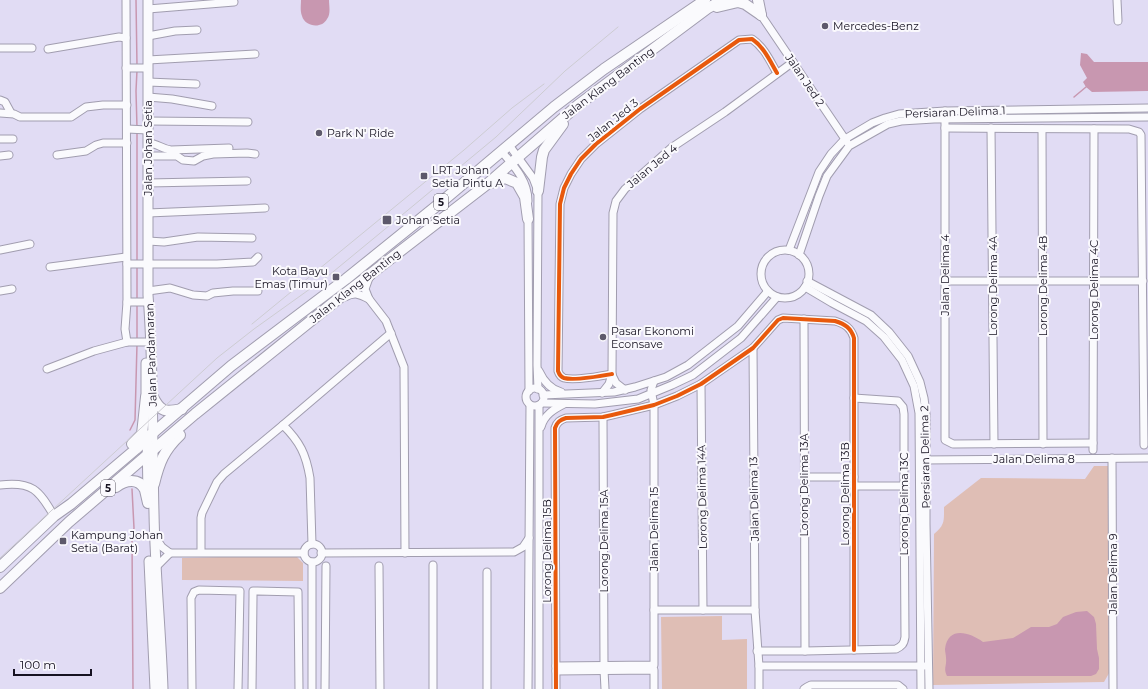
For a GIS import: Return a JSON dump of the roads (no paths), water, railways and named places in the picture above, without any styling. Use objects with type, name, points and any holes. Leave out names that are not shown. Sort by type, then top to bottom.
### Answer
[{"type":"highway","name":"Jalan Klang Banting","points":[[0,567],[54,516],[71,504],[136,449],[231,366],[346,279],[554,107],[604,69],[706,4],[723,0]]},
{"type":"highway","points":[[758,0],[761,15]]},
{"type":"highway","points":[[706,4],[738,2],[745,4],[761,15]]},
{"type":"highway","name":"Jalan Klang Banting","points":[[0,588],[69,522],[151,452],[333,303],[486,185],[578,105],[706,4]]},
{"type":"highway","points":[[538,191],[544,150],[578,105]]},
{"type":"highway","points":[[486,185],[505,178],[517,183],[525,198],[528,219]]},
{"type":"highway","points":[[154,484],[163,455],[172,442],[226,390]]},
{"type":"highway","points":[[149,397],[159,408],[165,411],[182,409]]},
{"type":"highway","points":[[71,504],[80,492],[142,434],[149,397]]},
{"type":"highway","points":[[69,522],[92,508],[121,483],[127,481],[133,480],[144,488],[148,503]]},
{"type":"main road","name":"Jalan Johan Setia","points":[[141,299],[148,241],[148,213],[153,183],[148,156],[146,127],[148,82],[146,66],[151,6]]},
{"type":"main road","name":"Jalan Pandamaran","points":[[141,299],[143,342],[149,397]]},
{"type":"main road","name":"Jalan Pandamaran","points":[[141,299],[151,325],[149,397],[150,436],[154,484],[154,537],[163,689]]},
{"type":"main road","name":"Jalan Pandamaran","points":[[151,452],[148,503],[155,689]]},
{"type":"street","points":[[126,0],[129,129],[127,143],[128,262],[141,299]]},
{"type":"street","points":[[1117,0],[1118,21]]},
{"type":"street","points":[[151,6],[234,2]]},
{"type":"street","name":"Jalan Jed 2","points":[[761,15],[847,143]]},
{"type":"street","points":[[148,36],[175,31],[197,30]]},
{"type":"street","points":[[48,49],[119,37],[126,38]]},
{"type":"street","name":"Jalan Jed 3","points":[[612,374],[568,379],[560,375],[558,371],[560,204],[562,192],[571,174],[588,151],[640,109],[739,40],[752,39],[757,42],[777,73]]},
{"type":"street","points":[[0,48],[32,48]]},
{"type":"street","points":[[128,68],[255,54]]},
{"type":"street","name":"Jalan Jed 4","points":[[602,393],[609,384],[612,374],[613,213],[616,201],[625,189],[671,148],[725,112],[793,62]]},
{"type":"street","points":[[148,82],[196,84]]},
{"type":"street","points":[[148,97],[172,99],[212,106]]},
{"type":"street","points":[[0,100],[5,102],[12,113]]},
{"type":"street","points":[[0,113],[12,113],[20,116],[71,116],[86,107],[128,105]]},
{"type":"street","name":"Persiaran Delima 1","points":[[789,250],[819,172],[831,154],[872,123],[899,114],[945,111],[1148,108]]},
{"type":"street","name":"Jalan Delima 4","points":[[945,111],[945,440],[953,444],[994,444]]},
{"type":"street","name":"Persiaran Delima 1","points":[[799,255],[827,176],[847,143],[888,124],[902,121],[945,119],[1148,117]]},
{"type":"street","points":[[129,129],[248,122]]},
{"type":"street","points":[[945,128],[1129,129],[1140,132],[1144,445]]},
{"type":"street","name":"Lorong Delima 4A","points":[[992,128],[994,444]]},
{"type":"street","name":"Lorong Delima 4B","points":[[1042,129],[1043,444]]},
{"type":"street","name":"Lorong Delima 4C","points":[[1043,444],[1093,447],[1094,129]]},
{"type":"street","points":[[0,139],[13,139]]},
{"type":"street","points":[[57,155],[86,151],[103,143],[127,143]]},
{"type":"street","points":[[148,143],[154,143],[165,149],[171,150],[229,148]]},
{"type":"street","points":[[505,148],[514,160],[533,178],[538,191],[537,365],[538,389],[543,395]]},
{"type":"street","points":[[148,156],[177,156],[183,160],[194,161],[203,156],[213,154],[248,152],[255,154]]},
{"type":"street","points":[[0,156],[9,155]]},
{"type":"street","points":[[514,160],[528,194],[529,391],[526,398],[530,405],[539,435]]},
{"type":"street","points":[[153,183],[248,180]]},
{"type":"street","points":[[148,213],[265,208]]},
{"type":"street","points":[[148,241],[164,242],[198,237],[252,238]]},
{"type":"street","points":[[0,250],[30,244]]},
{"type":"street","points":[[783,250],[789,250],[799,255],[804,260],[807,266],[806,284],[800,293],[785,298],[777,297],[768,290],[761,279],[762,266],[771,254],[783,250]]},
{"type":"street","points":[[50,267],[128,262],[145,264],[217,264],[252,262],[258,257]]},
{"type":"street","points":[[378,268],[369,278],[365,289],[369,299],[386,321],[404,367],[405,553]]},
{"type":"street","points":[[945,281],[1142,281]]},
{"type":"street","name":"Persiaran Delima 2","points":[[806,284],[832,303],[866,321],[884,337],[902,360],[914,386],[918,399],[923,460],[929,689]]},
{"type":"street","points":[[127,342],[125,329],[141,299],[170,288],[193,295],[207,296],[213,293],[233,291],[258,292]]},
{"type":"street","points":[[0,291],[12,289]]},
{"type":"street","points":[[543,395],[602,393],[625,390],[666,377],[688,365],[722,340],[738,326],[768,290]]},
{"type":"street","points":[[333,303],[352,293],[369,299]]},
{"type":"street","points":[[530,405],[535,406],[541,404],[568,403],[595,404],[638,399],[652,394],[693,375],[741,338],[777,297]]},
{"type":"street","points":[[603,417],[654,405],[677,396],[701,384],[752,348],[778,320],[783,318],[804,319]]},
{"type":"street","name":"Lorong Delima 13B","points":[[804,319],[827,320],[841,323],[850,329],[854,338],[854,650]]},
{"type":"street","name":"Lorong Delima 13A","points":[[804,319],[805,651]]},
{"type":"street","points":[[201,552],[202,513],[217,482],[224,474],[391,333]]},
{"type":"street","points":[[48,369],[83,355],[127,342],[143,342]]},
{"type":"street","name":"Jalan Delima 13","points":[[752,348],[755,610],[758,666]]},
{"type":"street","points":[[537,365],[542,378],[549,386],[565,394]]},
{"type":"street","points":[[612,374],[616,384],[625,390]]},
{"type":"street","name":"Jalan Delima 15","points":[[654,381],[651,390],[654,405],[654,689]]},
{"type":"street","name":"Lorong Delima 14A","points":[[701,384],[703,610]]},
{"type":"street","points":[[640,385],[647,388],[652,394]]},
{"type":"street","points":[[529,391],[534,388],[538,389]]},
{"type":"street","points":[[539,689],[539,435],[543,395]]},
{"type":"street","name":"Lorong Delima 13C","points":[[854,398],[891,399],[898,401],[903,407],[905,637],[904,643],[896,649],[854,650]]},
{"type":"street","points":[[539,435],[542,422],[551,411],[568,403]]},
{"type":"street","points":[[528,689],[530,405]]},
{"type":"street","name":"Lorong Delima 15B","points":[[556,689],[555,428],[558,422],[566,418],[603,417]]},
{"type":"street","name":"Lorong Delima 15A","points":[[603,417],[604,689]]},
{"type":"street","points":[[283,425],[300,444],[308,469],[310,478],[312,544]]},
{"type":"street","points":[[994,444],[1043,444]]},
{"type":"street","name":"Jalan Delima 9","points":[[1112,458],[1113,689]]},
{"type":"street","name":"Jalan Delima 8","points":[[923,460],[1148,458]]},
{"type":"street","name":"Persiaran Delima 2","points":[[921,689],[923,460]]},
{"type":"street","points":[[804,477],[854,477]]},
{"type":"street","points":[[0,485],[25,484],[32,488],[40,494],[54,516]]},
{"type":"street","points":[[854,486],[904,486]]},
{"type":"street","points":[[154,537],[162,547],[170,552],[304,553]]},
{"type":"street","points":[[514,552],[523,547],[529,537]]},
{"type":"street","points":[[312,544],[320,548],[321,554],[317,561],[312,562],[305,558],[304,553],[306,548],[312,544]]},
{"type":"street","points":[[156,567],[170,552]]},
{"type":"street","points":[[321,554],[514,552],[523,555],[529,562]]},
{"type":"street","points":[[312,562],[312,689]]},
{"type":"street","points":[[433,565],[433,689]]},
{"type":"street","points":[[325,689],[326,566]]},
{"type":"street","points":[[379,566],[380,689]]},
{"type":"street","points":[[487,572],[487,689]]},
{"type":"street","points":[[192,689],[192,595],[194,592],[199,590],[312,592]]},
{"type":"street","points":[[238,689],[240,591]]},
{"type":"street","points":[[252,689],[257,591]]},
{"type":"street","points":[[298,592],[299,689]]},
{"type":"street","points":[[654,610],[755,610]]},
{"type":"street","points":[[757,651],[854,650]]},
{"type":"street","points":[[758,689],[758,666],[929,666]]},
{"type":"street","points":[[556,668],[654,667]]},
{"type":"street","points":[[808,687],[900,687]]},
{"type":"waterway","points":[[136,0],[137,66]]},
{"type":"waterway","points":[[137,70],[137,128]]},
{"type":"waterway","points":[[1074,97],[1086,87]]},
{"type":"waterway","points":[[137,132],[137,262]]},
{"type":"waterway","points":[[137,266],[137,300]]},
{"type":"waterway","points":[[137,304],[137,340]]},
{"type":"waterway","points":[[130,430],[135,420],[137,344]]},
{"type":"waterway","points":[[132,489],[134,528],[132,538],[133,689]]},
{"type":"tram line","points":[[0,558],[217,358],[254,329],[328,276],[396,220],[496,137],[565,71],[618,27]]},
{"type":"tram line","points":[[252,324],[464,150],[512,108],[544,84]]},
{"type":"place","name":"Mercedes-Benz","points":[[825,26]]},
{"type":"place","name":"Park N' Ride","points":[[319,133]]},
{"type":"place","name":"LRT Johan Setia Pintu A","points":[[424,176]]},
{"type":"place","name":"Johan Setia","points":[[387,220]]},
{"type":"place","name":"Kota Bayu Emas (Timur)","points":[[336,277]]},
{"type":"place","name":"Pasar Ekonomi Econsave","points":[[603,337]]},
{"type":"place","name":"Kampung Johan Setia (Barat)","points":[[63,541]]}]
